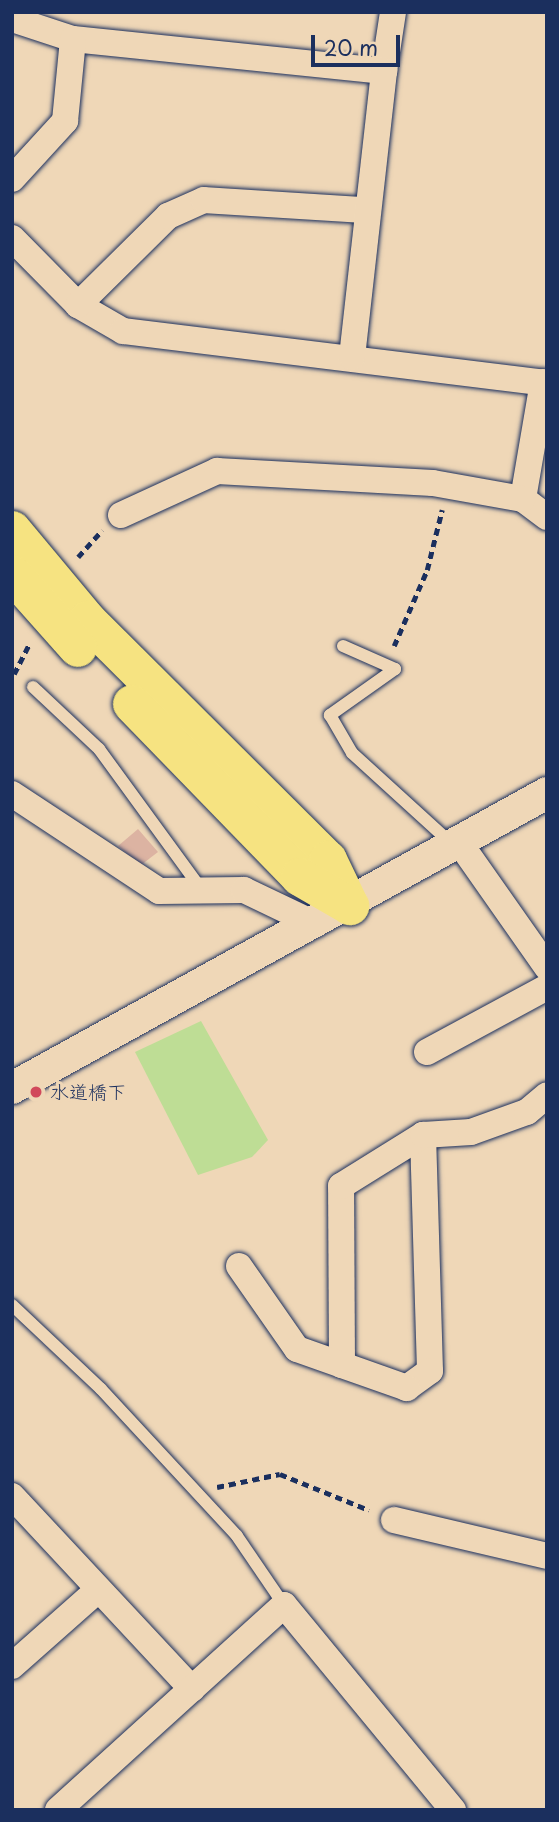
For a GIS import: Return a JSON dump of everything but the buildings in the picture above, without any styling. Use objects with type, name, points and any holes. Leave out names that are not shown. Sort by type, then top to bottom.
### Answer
[{"type":"highway","points":[[12,530],[87,620],[328,860],[350,906]]},
{"type":"highway","points":[[12,574],[300,877],[350,906]]},
{"type":"street","points":[[352,357],[364,210],[393,12]]},
{"type":"street","points":[[12,19],[73,39],[384,71]]},
{"type":"street","points":[[12,179],[65,121],[73,39]]},
{"type":"street","points":[[78,305],[169,216],[204,200],[364,210]]},
{"type":"street","points":[[12,238],[78,305],[123,331],[545,382],[523,499]]},
{"type":"street","points":[[121,515],[217,471],[433,483],[523,499],[547,517]]},
{"type":"street","points":[[12,1088],[350,906],[547,793]]},
{"type":"street","points":[[12,794],[159,891],[244,890],[316,924]]},
{"type":"street","points":[[456,844],[547,967]]},
{"type":"street","points":[[427,1052],[547,987]]},
{"type":"street","points":[[342,1365],[341,1186],[423,1135],[471,1132],[527,1112],[547,1095]]},
{"type":"street","points":[[239,1266],[297,1349],[407,1388],[430,1371],[423,1135]]},
{"type":"street","points":[[12,1496],[192,1689]]},
{"type":"street","points":[[394,1520],[547,1556]]},
{"type":"street","points":[[12,1666],[98,1590]]},
{"type":"street","points":[[58,1810],[284,1605],[453,1810]]},
{"type":"lane","points":[[343,646],[395,669],[330,715],[352,753],[456,844]]},
{"type":"lane","points":[[33,687],[99,749],[202,890]]},
{"type":"lane","points":[[12,1305],[237,1536],[284,1605]]},
{"type":"path","points":[[70,569],[89,540],[121,515]]},
{"type":"path","points":[[398,636],[440,529]]},
{"type":"path","points":[[12,678],[35,632]]},
{"type":"path","points":[[196,1492],[279,1475],[394,1520]]},
{"type":"green space","points":[[201,1021],[268,1140],[252,1157],[198,1175],[135,1052]]},
{"type":"place","name":"水道橋下","points":[[36,1092]]}]
